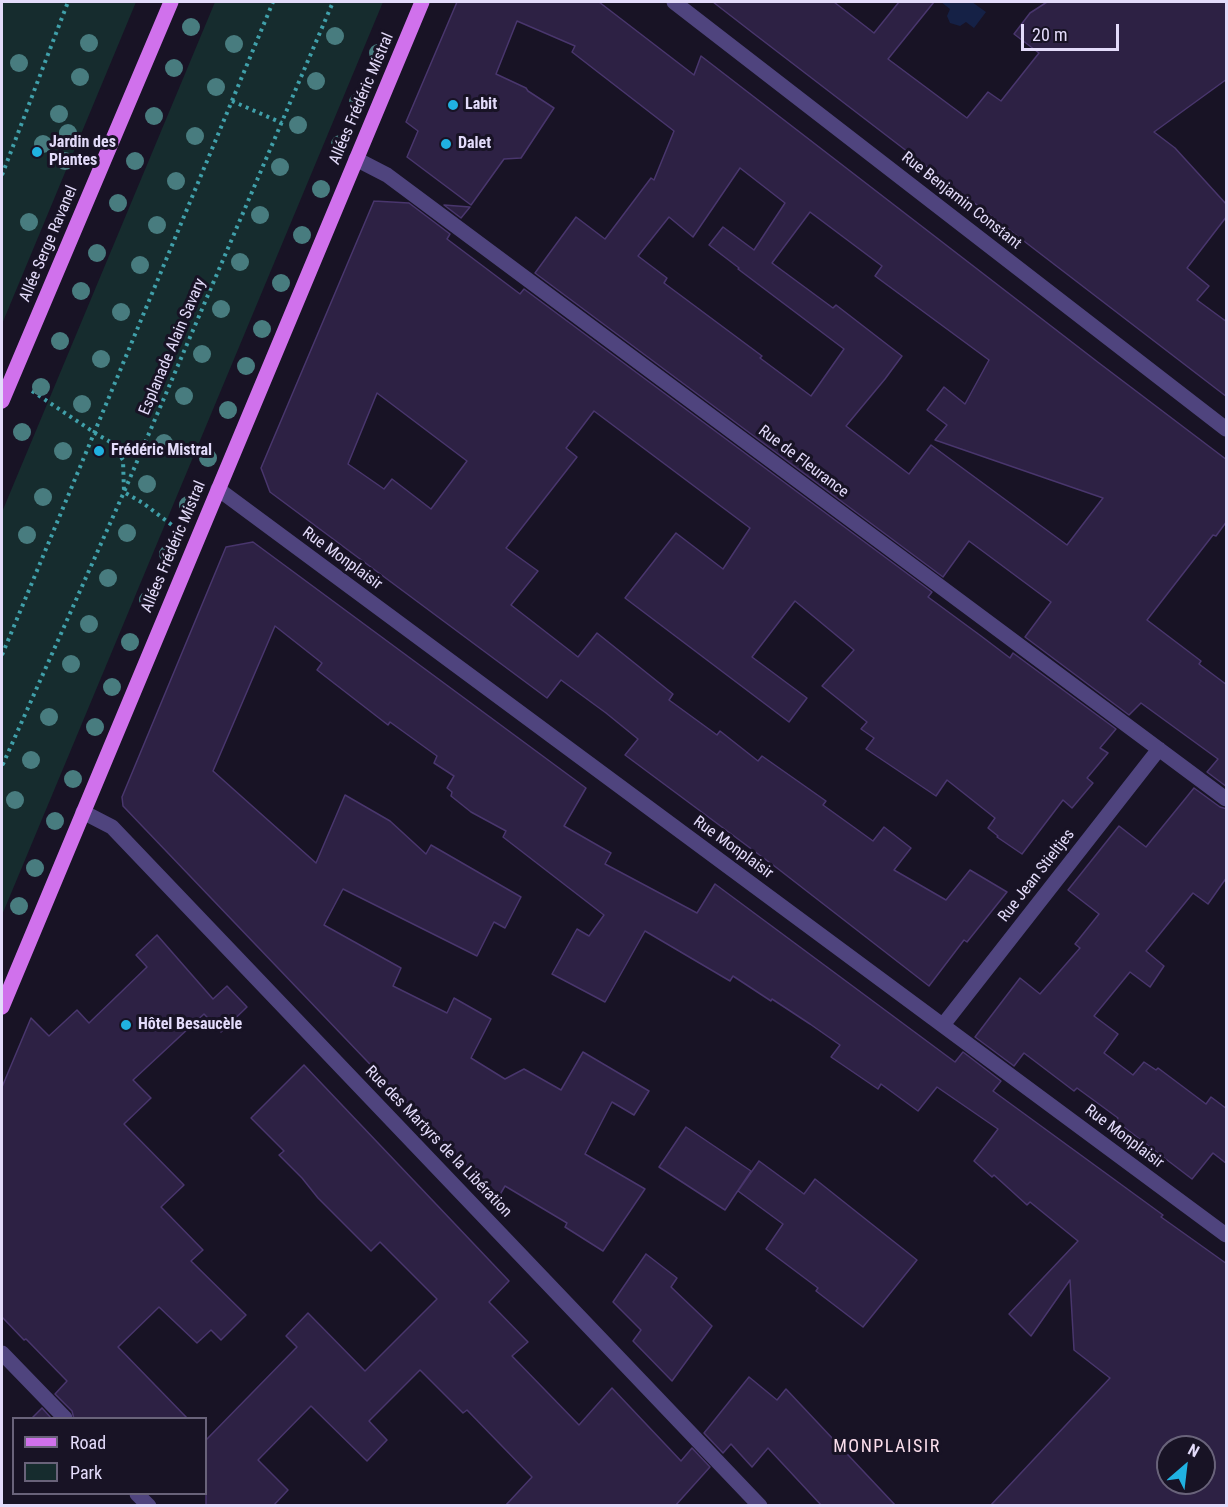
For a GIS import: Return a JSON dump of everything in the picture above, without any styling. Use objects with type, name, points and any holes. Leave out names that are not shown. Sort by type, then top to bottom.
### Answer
[{"type":"main road","name":"Allée Serge Ravanel","points":[[2,401],[171,2]]},
{"type":"main road","name":"Allées Frédéric Mistral","points":[[2,1007],[422,2]]},
{"type":"street","name":"Rue Benjamin Constant","points":[[674,2],[1227,429]]},
{"type":"street","name":"Rue de Fleurance","points":[[356,159],[387,175],[1227,799]]},
{"type":"street","name":"Rue Monplaisir","points":[[218,489],[1227,1235]]},
{"type":"street","name":"Rue Jean Stieltjes","points":[[943,1025],[1159,749]]},
{"type":"street","name":"Rue des Martyrs de la Libération","points":[[83,812],[112,827],[760,1506]]},
{"type":"street","points":[[2,1353],[63,1417]]},
{"type":"street","points":[[138,1495],[149,1506]]},
{"type":"path","points":[[2,175],[68,2]]},
{"type":"path","points":[[2,655],[273,2]]},
{"type":"path","name":"Esplanade Alain Savary","points":[[2,764],[124,492],[333,2]]},
{"type":"path","points":[[232,101],[282,123]]},
{"type":"path","points":[[32,391],[112,443],[123,460],[124,492],[143,502],[180,532]]},
{"type":"green space","name":"Jardin des Plantes","points":[[2,2],[136,2],[2,324]]},
{"type":"green space","points":[[215,2],[383,2],[2,915],[2,512]]},
{"type":"water","points":[[941,2],[972,2],[986,12],[974,28],[966,22],[960,26],[950,23],[947,16],[950,9]]},
{"type":"building","points":[[457,2],[599,2],[694,75],[701,56],[1227,460],[1227,521],[1216,536],[1213,535],[1147,620],[1201,661],[1199,664],[1227,685],[1227,787],[1207,772],[1218,759],[1141,703],[1129,715],[1025,637],[1051,602],[969,541],[943,577],[535,273],[576,217],[605,239],[651,178],[654,180],[674,131],[572,52],[575,46],[517,21],[496,74],[526,88],[554,108],[521,158],[504,159],[471,205],[407,157],[418,131],[406,122]],"holes":[[[740,168],[785,203],[754,250],[723,227],[709,245],[844,349],[811,396],[760,358],[762,356],[664,283],[667,278],[638,256],[669,217],[693,237]],[[810,212],[882,266],[875,276],[989,360],[965,404],[944,387],[927,410],[947,425],[935,440],[1103,498],[1067,545],[931,445],[909,474],[846,426],[902,356],[836,305],[833,308],[772,263]]]},
{"type":"building","points":[[713,2],[834,2],[874,33],[899,2],[934,2],[888,59],[967,118],[988,92],[1001,101],[1039,53],[1014,34],[1030,13],[1047,2],[1227,2],[1227,79],[1154,132],[1175,148],[1227,205],[1227,216],[1187,268],[1209,286],[1197,300],[1227,322],[1227,397],[753,33]]},
{"type":"building","points":[[374,201],[409,203],[450,234],[447,239],[520,294],[524,289],[932,592],[928,597],[1010,658],[1013,653],[1116,729],[1100,748],[1108,753],[1087,778],[1093,783],[1072,808],[1063,800],[1022,854],[988,828],[995,818],[947,780],[936,796],[866,749],[874,738],[861,729],[867,722],[822,686],[854,650],[795,601],[752,657],[807,698],[789,722],[625,598],[676,533],[723,569],[750,528],[594,411],[566,448],[577,457],[506,548],[538,571],[511,605],[578,657],[597,633],[673,694],[669,700],[717,735],[720,731],[758,761],[762,756],[826,801],[823,805],[873,841],[884,827],[911,848],[894,870],[946,900],[970,870],[1007,892],[967,942],[964,940],[929,986],[777,868],[625,755],[638,739],[606,713],[561,680],[547,698],[270,492],[261,468]],"holes":[[[377,393],[467,461],[431,509],[392,479],[384,489],[348,464]]]},
{"type":"building","points":[[444,205],[470,207],[461,218]]},
{"type":"building","points":[[253,542],[586,788],[564,826],[611,853],[605,864],[697,913],[715,884],[955,1062],[963,1052],[1001,1081],[993,1091],[1227,1264],[1227,1506],[990,1506],[1110,1378],[1074,1350],[1070,1280],[1031,1336],[1009,1314],[1078,1241],[1030,1202],[1027,1205],[994,1175],[992,1177],[974,1161],[998,1129],[937,1087],[918,1111],[881,1084],[878,1089],[831,1057],[840,1045],[810,1024],[733,976],[730,981],[645,931],[605,1002],[552,974],[577,929],[589,936],[604,915],[503,837],[506,831],[471,812],[451,796],[452,792],[447,788],[454,776],[434,763],[437,756],[390,722],[388,725],[317,670],[322,663],[275,626],[213,771],[316,863],[345,795],[390,821],[426,854],[431,845],[521,897],[505,928],[494,922],[477,956],[343,889],[324,925],[401,968],[393,986],[447,1013],[454,998],[491,1019],[471,1058],[505,1079],[524,1069],[561,1090],[583,1052],[649,1091],[634,1115],[612,1102],[585,1154],[645,1189],[603,1251],[565,1227],[567,1223],[505,1186],[498,1198],[123,806],[122,797],[226,547]]},
{"type":"building","points":[[1194,788],[1220,807],[1227,809],[1227,877],[1208,904],[1193,893],[1146,951],[1164,966],[1150,987],[1130,972],[1094,1016],[1118,1034],[1104,1053],[1133,1075],[1144,1062],[1156,1070],[1158,1068],[1206,1104],[1211,1097],[1227,1109],[1227,1164],[1213,1153],[1192,1179],[1116,1121],[1118,1118],[1077,1088],[1074,1091],[1024,1053],[1014,1066],[975,1037],[1020,978],[1040,994],[1080,948],[1075,944],[1099,914],[1068,890],[1119,826],[1146,847]]},
{"type":"building","points":[[157,935],[213,999],[227,986],[247,1007],[221,1032],[204,1014],[133,1080],[151,1098],[124,1124],[184,1185],[161,1207],[203,1250],[191,1261],[246,1315],[221,1340],[211,1330],[197,1343],[159,1307],[118,1347],[186,1417],[74,1417],[72,1411],[55,1394],[67,1381],[2,1317],[2,1087],[31,1018],[49,1036],[77,1010],[89,1023],[147,967],[136,955]]},
{"type":"building","points":[[304,1065],[509,1281],[489,1302],[528,1342],[512,1356],[579,1425],[612,1388],[681,1461],[692,1448],[710,1467],[675,1506],[505,1506],[532,1477],[467,1410],[463,1413],[420,1370],[369,1421],[387,1440],[367,1461],[311,1406],[258,1460],[288,1490],[273,1506],[206,1506],[207,1439],[297,1347],[286,1336],[308,1313],[365,1371],[437,1299],[380,1242],[371,1251],[279,1155],[284,1151],[251,1118]]},
{"type":"building","points":[[686,1127],[751,1171],[725,1210],[659,1167]]},
{"type":"building","points":[[759,1161],[804,1194],[815,1179],[917,1260],[863,1327],[816,1291],[818,1288],[766,1249],[783,1224],[738,1191]]},
{"type":"building","points":[[646,1254],[677,1278],[671,1287],[712,1326],[672,1381],[633,1341],[641,1330],[613,1302]]},
{"type":"building","points":[[749,1377],[777,1400],[786,1389],[896,1506],[822,1506],[768,1448],[752,1467],[731,1444],[723,1453],[704,1433]]},
{"type":"building","points":[[42,1408],[50,1417],[33,1417]]},
{"type":"place","name":"Labit","points":[[453,105]]},
{"type":"place","name":"Dalet","points":[[446,144]]},
{"type":"place","name":"Jardin des Plantes","points":[[37,152]]},
{"type":"place","name":"Frédéric Mistral","points":[[99,451]]},
{"type":"place","name":"Hôtel Besaucèle","points":[[126,1025]]},
{"type":"district","name":"MONPLAISIR","points":[[887,1447]]}]
